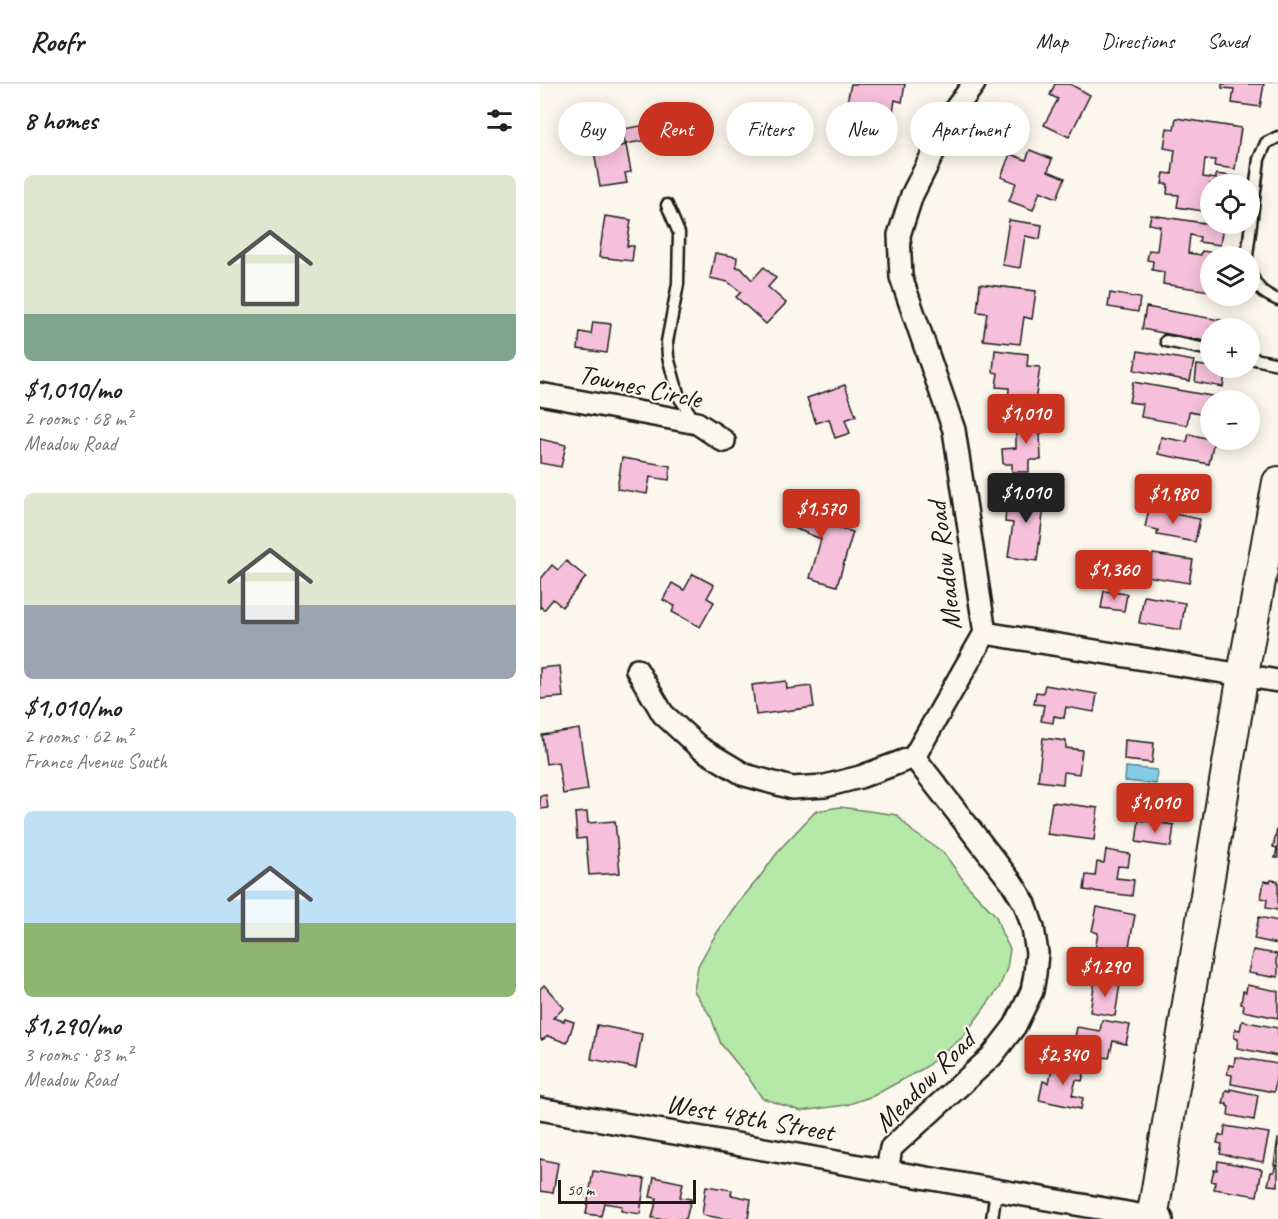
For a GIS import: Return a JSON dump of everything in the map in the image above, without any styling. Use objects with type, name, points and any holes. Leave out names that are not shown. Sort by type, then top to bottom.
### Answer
[{"type":"main road","points":[[1155,1218],[1244,674],[1278,482]]},
{"type":"street","name":"Meadow Road","points":[[887,1171],[891,1148],[991,1057],[1015,1026],[1032,991],[1037,953],[1026,904],[914,757],[985,633],[954,430],[901,277],[899,235],[912,195],[956,108],[974,84]]},
{"type":"street","name":"Townes Circle","points":[[540,394],[696,423],[724,441]]},
{"type":"street","points":[[985,633],[1278,681]]},
{"type":"street","points":[[637,670],[663,714],[700,748],[745,775],[792,788],[825,786],[860,777],[914,757]]},
{"type":"street","name":"West 48th Street","points":[[540,1108],[1155,1218]]},
{"type":"lane","points":[[1248,246],[1259,159],[1266,143],[1278,137]]},
{"type":"lane","points":[[667,205],[678,232],[678,284],[667,342],[668,357],[679,397],[696,423]]},
{"type":"lane","points":[[1260,289],[1264,294],[1278,300]]},
{"type":"lane","points":[[1166,340],[1200,348]]},
{"type":"lane","points":[[1260,360],[1278,364]]},
{"type":"lane","points":[[992,1219],[996,1190]]},
{"type":"green space","points":[[840,807],[897,815],[913,832],[943,852],[966,884],[996,916],[1010,949],[1007,968],[999,988],[963,1037],[924,1068],[873,1096],[846,1105],[801,1111],[762,1098],[721,1044],[711,1017],[694,991],[698,966],[713,939],[733,909],[780,849],[816,811]]},
{"type":"water","points":[[1126,767],[1157,770],[1156,784],[1125,781]]},
{"type":"building","points":[[851,84],[905,84],[902,102],[895,100],[895,102],[847,102]]},
{"type":"building","points":[[1055,84],[1070,84],[1090,95],[1069,137],[1044,125],[1058,99],[1050,95]]},
{"type":"building","points":[[1222,84],[1264,84],[1260,107],[1232,103],[1234,89],[1222,88]]},
{"type":"building","points":[[1176,118],[1241,128],[1235,169],[1214,166],[1215,160],[1205,159],[1203,174],[1200,174],[1200,210],[1177,207],[1179,195],[1167,194],[1168,184],[1162,184],[1164,173],[1172,174],[1175,150],[1164,148],[1167,128],[1174,129]]},
{"type":"building","points":[[638,126],[638,142],[626,144],[626,128]]},
{"type":"building","points":[[626,145],[631,172],[625,173],[627,183],[600,187],[595,156],[626,156]]},
{"type":"building","points":[[1030,150],[1052,159],[1048,171],[1065,178],[1057,198],[1040,191],[1033,210],[1009,201],[1016,183],[1001,177],[1009,156],[1026,160],[1030,156]]},
{"type":"building","points":[[1151,215],[1200,222],[1200,234],[1222,234],[1220,245],[1199,242],[1200,237],[1190,235],[1188,253],[1200,255],[1200,290],[1163,284],[1164,272],[1152,270],[1153,261],[1147,260],[1149,250],[1157,251],[1160,226],[1149,224]]},
{"type":"building","points":[[605,216],[631,220],[627,246],[634,246],[632,261],[599,257]]},
{"type":"building","points":[[1009,220],[1042,225],[1040,239],[1025,236],[1020,268],[1002,265]]},
{"type":"building","points":[[715,253],[737,257],[736,267],[741,268],[752,280],[764,267],[776,278],[768,287],[786,303],[766,324],[736,297],[741,292],[728,282],[710,278]]},
{"type":"building","points":[[980,284],[1036,291],[1032,319],[1024,317],[1020,344],[983,340],[987,313],[977,312]]},
{"type":"building","points":[[1110,293],[1140,298],[1138,312],[1108,307]]},
{"type":"building","points":[[1146,307],[1209,318],[1200,318],[1200,340],[1142,329]]},
{"type":"building","points":[[593,322],[611,324],[607,353],[578,349],[580,332],[591,334]]},
{"type":"building","points":[[995,350],[1028,354],[1027,366],[1040,367],[1034,409],[1008,406],[1009,388],[996,387],[998,373],[993,372]]},
{"type":"building","points":[[1138,351],[1194,361],[1190,381],[1134,370]]},
{"type":"building","points":[[1197,365],[1200,365],[1200,378],[1224,378],[1223,387],[1195,382]]},
{"type":"building","points":[[1133,382],[1200,394],[1200,414],[1189,412],[1187,425],[1141,417],[1143,404],[1129,402]]},
{"type":"building","points":[[845,385],[856,416],[845,420],[850,433],[835,438],[829,419],[816,423],[807,398]]},
{"type":"building","points":[[1043,416],[1044,432],[1040,433],[1041,460],[1029,460],[1029,472],[1012,472],[1012,464],[1003,464],[1002,449],[1016,448],[1016,432],[1024,432],[1023,417]]},
{"type":"building","points":[[1189,434],[1200,437],[1200,450],[1212,450],[1209,464],[1158,454],[1161,437],[1187,442]]},
{"type":"building","points":[[540,439],[566,445],[561,467],[540,463]]},
{"type":"building","points":[[622,458],[671,466],[669,480],[650,477],[647,494],[617,489]]},
{"type":"building","points":[[1167,476],[1208,481],[1205,504],[1164,498]]},
{"type":"building","points":[[1020,488],[1046,491],[1037,561],[1008,557],[1013,523],[1005,522],[1006,508],[1017,509]]},
{"type":"building","points":[[790,498],[834,516],[830,525],[853,532],[837,586],[810,578],[821,539],[794,528],[796,524],[782,518]]},
{"type":"building","points":[[1149,509],[1200,519],[1195,542],[1157,535],[1158,530],[1145,527]]},
{"type":"building","points":[[1153,554],[1193,560],[1189,583],[1139,575],[1142,558],[1152,559]]},
{"type":"building","points":[[566,561],[586,577],[562,607],[553,599],[544,610],[540,608],[540,580],[552,565],[558,570]]},
{"type":"building","points":[[693,574],[714,585],[707,598],[714,602],[700,627],[672,612],[675,606],[663,600],[672,583],[684,590]]},
{"type":"building","points":[[1104,591],[1127,594],[1124,611],[1101,608]]},
{"type":"building","points":[[1144,596],[1185,603],[1181,630],[1139,623]]},
{"type":"building","points":[[560,666],[563,697],[540,699],[540,668]]},
{"type":"building","points":[[786,681],[787,689],[811,686],[814,707],[756,715],[752,685]]},
{"type":"building","points":[[1045,685],[1097,694],[1094,712],[1066,707],[1064,718],[1054,716],[1053,723],[1041,721],[1044,705],[1034,704],[1036,692],[1043,693]]},
{"type":"building","points":[[579,729],[588,790],[563,794],[558,762],[546,764],[542,735]]},
{"type":"building","points":[[1043,738],[1066,741],[1066,748],[1082,750],[1079,774],[1064,772],[1063,784],[1038,781]]},
{"type":"building","points":[[1125,740],[1154,743],[1152,763],[1124,760]]},
{"type":"building","points":[[546,795],[548,808],[540,809],[540,796]]},
{"type":"building","points":[[1052,802],[1098,808],[1094,840],[1047,834]]},
{"type":"building","points":[[587,812],[588,823],[615,821],[620,873],[589,875],[586,838],[577,839],[575,813]]},
{"type":"building","points":[[1139,820],[1174,825],[1171,847],[1136,842]]},
{"type":"building","points":[[1277,829],[1278,858],[1275,858],[1277,848],[1273,847]]},
{"type":"building","points":[[1106,850],[1130,854],[1128,867],[1118,866],[1116,878],[1134,880],[1132,896],[1084,890],[1086,875],[1095,876],[1097,862],[1104,863]]},
{"type":"building","points":[[1271,880],[1278,881],[1278,910],[1266,908],[1267,899],[1261,898],[1264,881],[1270,882]]},
{"type":"building","points":[[1097,907],[1135,915],[1126,962],[1094,956],[1098,933],[1092,931]]},
{"type":"building","points":[[1259,917],[1278,921],[1278,944],[1254,939]]},
{"type":"building","points":[[1253,950],[1277,954],[1278,977],[1248,973]]},
{"type":"building","points":[[1095,980],[1120,984],[1115,1016],[1090,1012]]},
{"type":"building","points":[[544,985],[564,1008],[553,1018],[574,1022],[567,1043],[548,1036],[542,1040],[540,1038],[540,989]]},
{"type":"building","points":[[1247,985],[1278,991],[1278,1018],[1243,1011],[1244,1005],[1241,1004],[1243,991],[1246,992]]},
{"type":"building","points":[[1102,1020],[1130,1025],[1126,1044],[1113,1041],[1109,1058],[1097,1056],[1095,1063],[1071,1059],[1077,1027],[1100,1031]]},
{"type":"building","points":[[1242,1021],[1278,1028],[1278,1056],[1237,1048],[1238,1039],[1234,1038],[1235,1029],[1240,1030]]},
{"type":"building","points":[[597,1025],[642,1034],[636,1068],[591,1059]]},
{"type":"building","points":[[1235,1057],[1278,1064],[1274,1092],[1231,1084],[1232,1075],[1227,1074],[1229,1065],[1234,1066]]},
{"type":"building","points":[[1053,1063],[1085,1070],[1082,1081],[1076,1080],[1072,1095],[1083,1098],[1081,1109],[1039,1100],[1043,1081],[1049,1083]]},
{"type":"building","points":[[1230,1089],[1258,1095],[1254,1120],[1228,1115],[1229,1107],[1223,1104],[1226,1090],[1230,1091]]},
{"type":"building","points":[[1225,1126],[1269,1133],[1263,1162],[1220,1154],[1222,1144],[1217,1143],[1219,1135],[1224,1136]]},
{"type":"building","points":[[1278,1138],[1278,1166],[1274,1165]]},
{"type":"building","points":[[540,1159],[558,1163],[553,1193],[540,1191]]},
{"type":"building","points":[[1218,1161],[1262,1169],[1257,1196],[1214,1189],[1215,1182],[1211,1181],[1214,1170],[1217,1170]]},
{"type":"building","points":[[1275,1167],[1278,1168],[1278,1186],[1268,1185],[1271,1172],[1274,1172]]},
{"type":"building","points":[[593,1171],[645,1179],[640,1214],[621,1211],[622,1206],[604,1203],[601,1216],[586,1214]]},
{"type":"building","points":[[654,1177],[683,1183],[680,1197],[691,1199],[686,1219],[652,1218],[657,1198],[650,1197]]},
{"type":"building","points":[[706,1186],[732,1190],[731,1195],[751,1199],[748,1219],[725,1219],[702,1215]]}]
